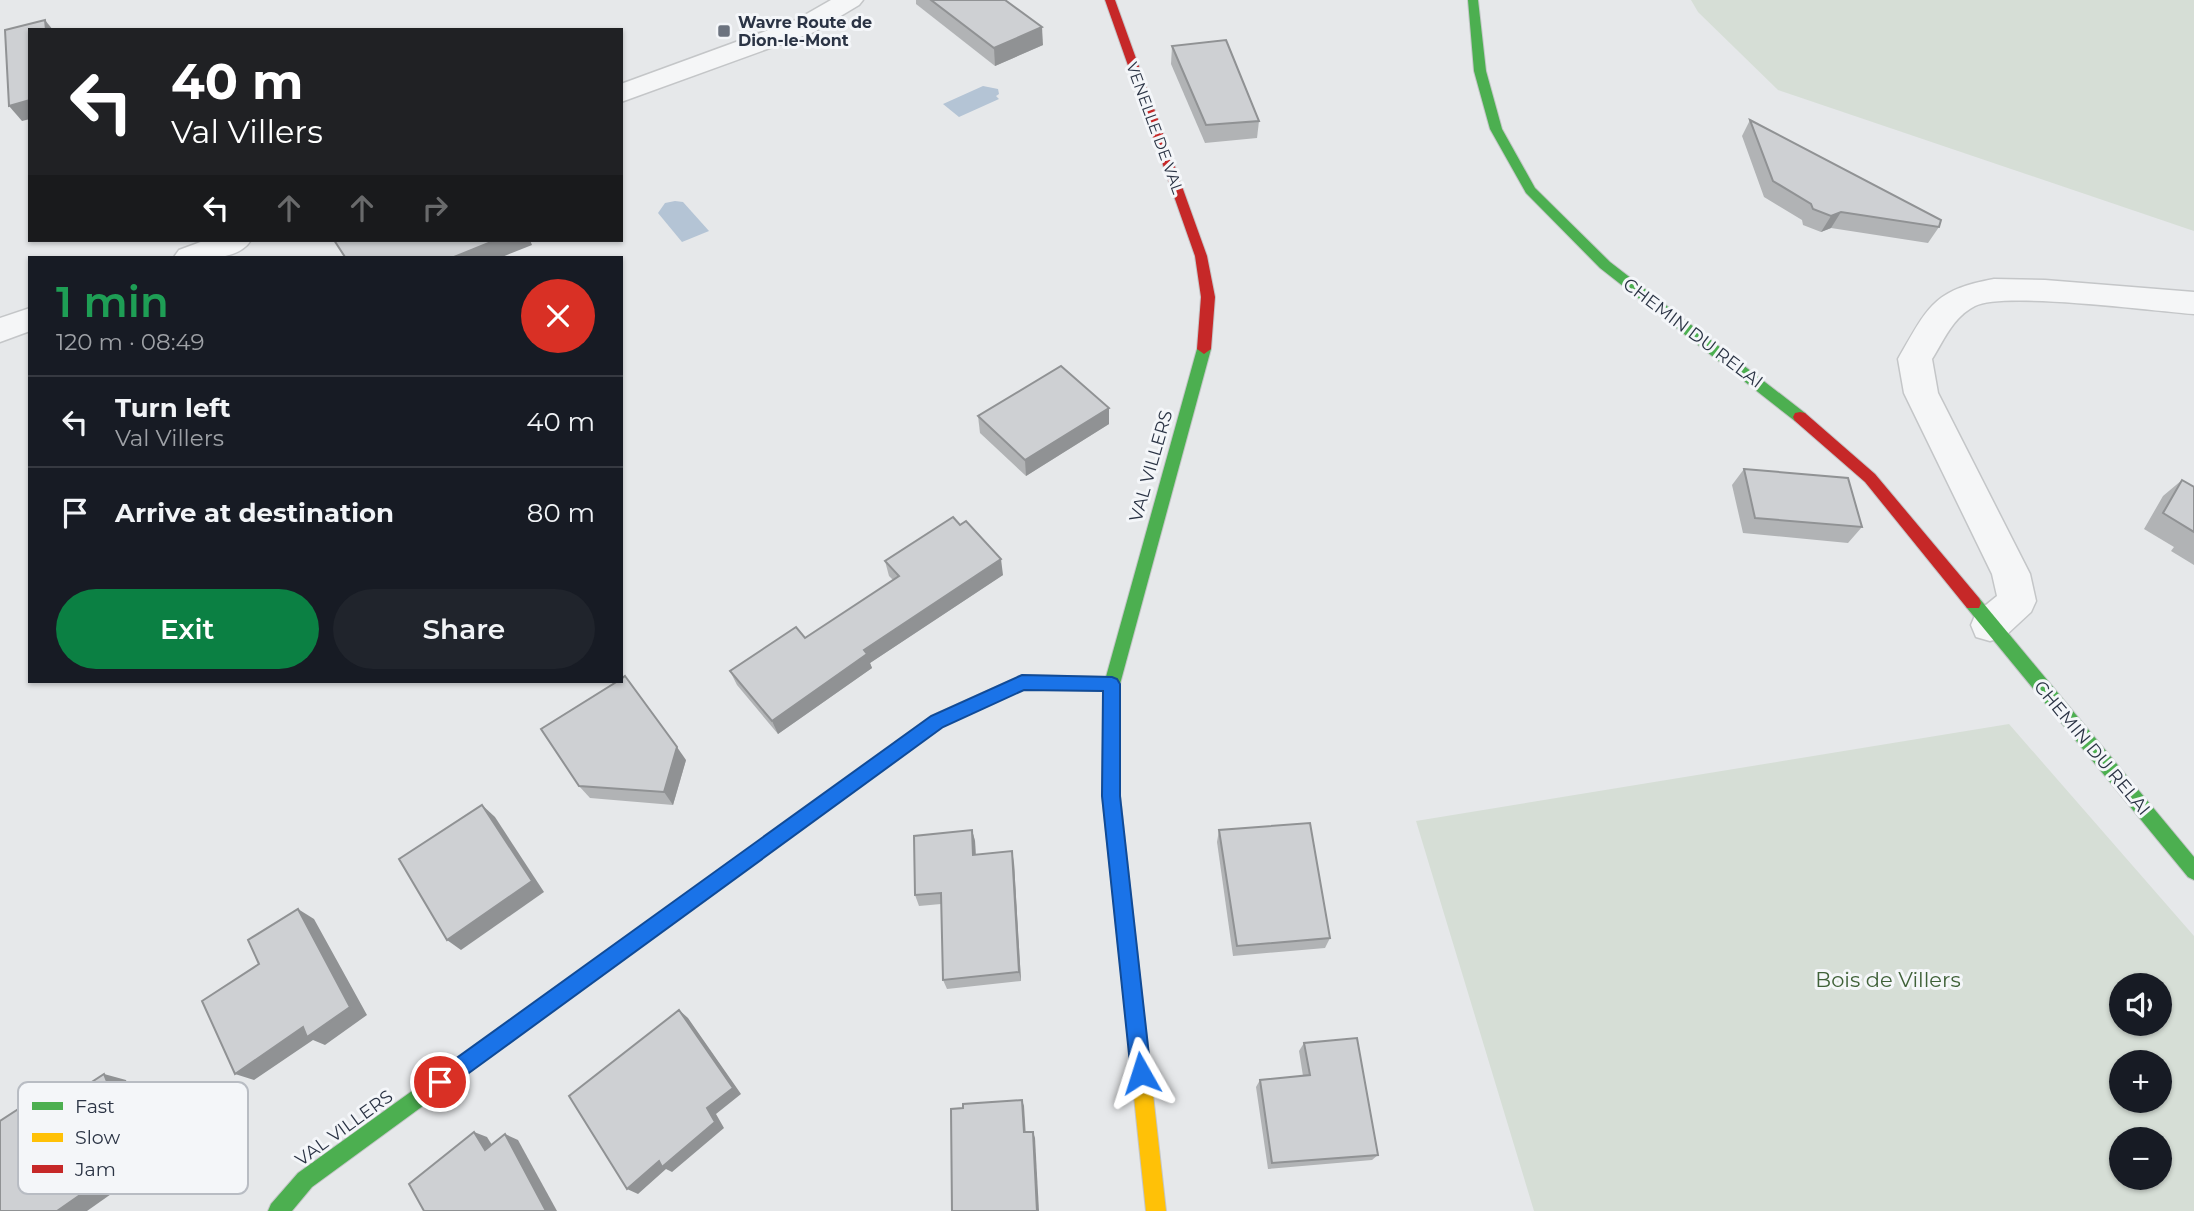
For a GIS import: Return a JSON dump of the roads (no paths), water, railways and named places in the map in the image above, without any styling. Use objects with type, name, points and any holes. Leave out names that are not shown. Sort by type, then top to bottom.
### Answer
[{"type":"street","points":[[623,92],[805,26],[850,0]]},
{"type":"street","name":"VENELLE DE VAL","points":[[1110,0],[1201,256]]},
{"type":"street","name":"CHEMIN DU RELAI","points":[[1473,0],[1480,71],[1496,129],[1530,190],[1605,265],[1788,406],[1870,478],[2194,871]]},
{"type":"street","points":[[193,256],[231,242]]},
{"type":"street","name":"VAL VILLERS","points":[[1156,1211],[1111,796],[1112,684],[1207,340],[1208,297],[1201,256]]},
{"type":"street","points":[[1990,625],[2017,601],[2011,574],[1921,393],[1917,375],[1915,359],[1947,308],[1968,295],[1994,290],[2045,291],[2194,303]]},
{"type":"street","points":[[0,330],[28,320]]},
{"type":"street","name":"VAL VILLERS","points":[[278,1211],[305,1180],[937,721],[1022,682],[1112,684]]},
{"type":"water","points":[[983,86],[998,89],[999,94],[996,96],[999,99],[959,117],[943,104]]},
{"type":"water","points":[[683,202],[709,231],[682,242],[658,213],[665,203]]},
{"type":"place","name":"Wavre Route de Dion-le-Mont","points":[[724,31]]},
{"type":"park label","name":"Bois de Villers","points":[[1888,979]]}]
